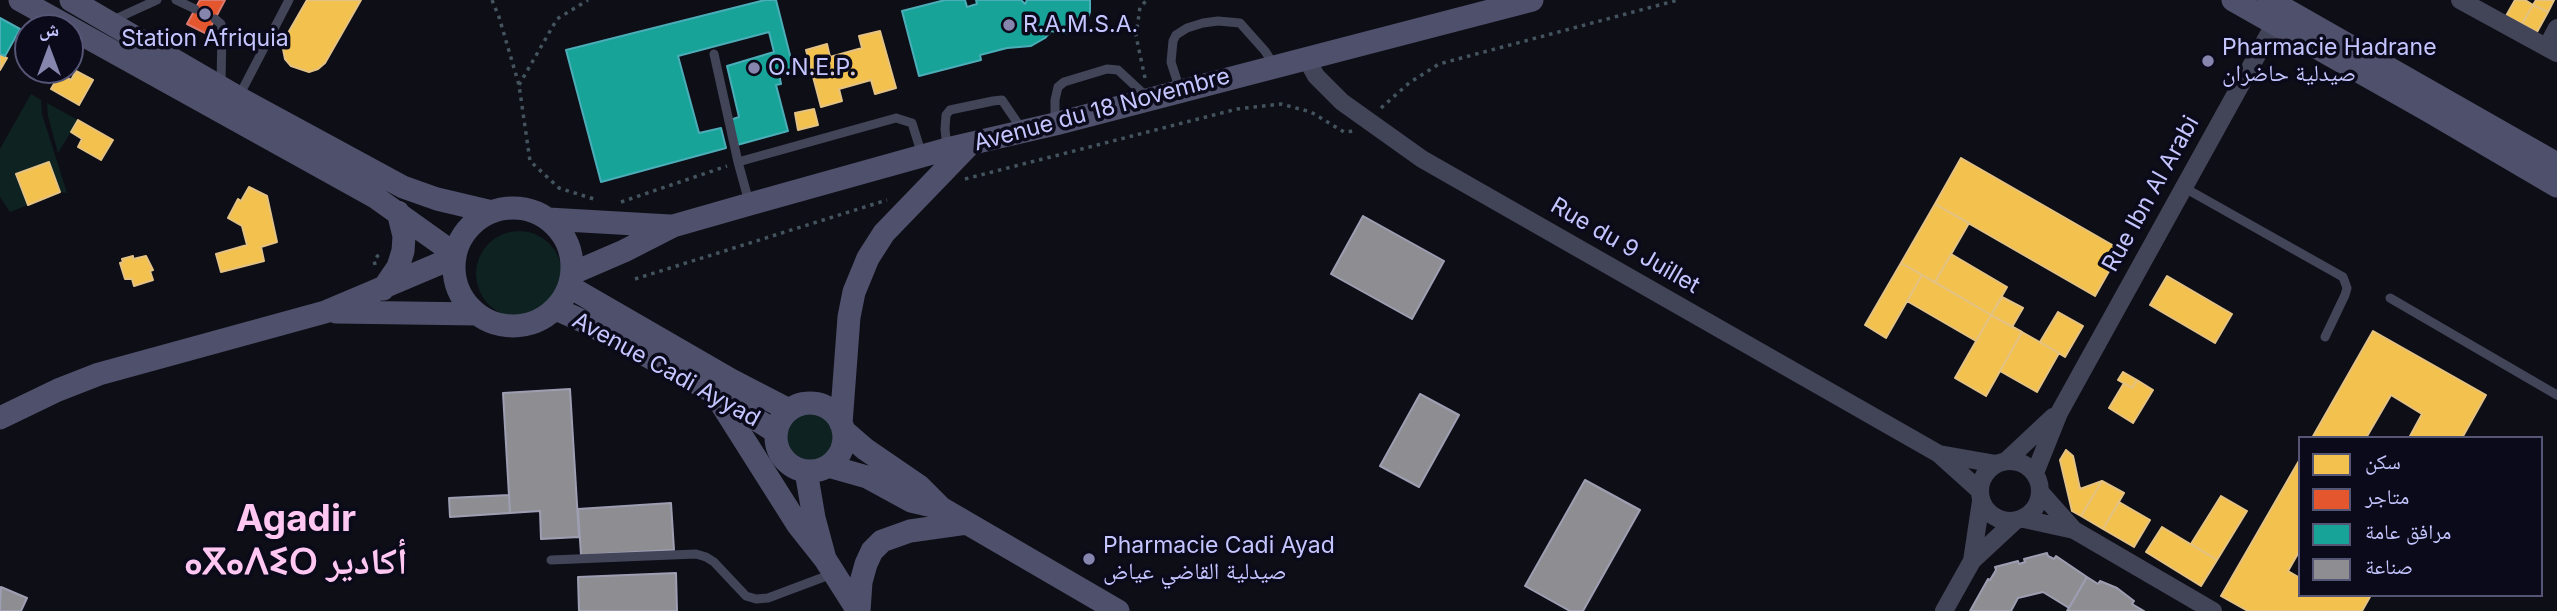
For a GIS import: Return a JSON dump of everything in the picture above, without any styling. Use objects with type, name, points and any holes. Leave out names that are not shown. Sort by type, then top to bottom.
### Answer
[{"type":"main road","points":[[20,0],[375,197],[455,255]]},
{"type":"main road","points":[[71,0],[230,92],[403,187],[437,199],[492,212]]},
{"type":"main road","name":"Avenue du 18 Novembre","points":[[572,280],[673,226],[958,147],[1532,0]]},
{"type":"main road","points":[[2233,0],[2279,8],[2557,164]]},
{"type":"main road","points":[[2279,8],[2429,111],[2557,186]]},
{"type":"main road","points":[[830,567],[814,518],[817,469],[841,451],[849,317],[854,292],[868,258],[884,233],[926,188],[958,147]]},
{"type":"main road","points":[[511,208],[530,210],[548,219],[563,233],[571,252],[572,280],[556,309],[538,321],[517,327],[496,324],[477,314],[465,303],[457,289],[454,273],[455,255],[468,228],[492,212],[511,208]]},
{"type":"main road","points":[[383,289],[398,267],[402,251],[404,236],[398,212]]},
{"type":"main road","name":"Avenue du 18 Novembre","points":[[548,219],[673,226]]},
{"type":"main road","points":[[0,418],[58,390],[138,362],[325,312],[383,289],[455,255]]},
{"type":"main road","name":"Avenue Cadi Ayyad","points":[[572,280],[731,380],[789,410]]},
{"type":"main road","name":"Avenue Cadi Ayyad","points":[[556,309],[585,321],[713,392],[776,432]]},
{"type":"main road","points":[[325,312],[477,314]]},
{"type":"main road","points":[[0,401],[58,390]]},
{"type":"main road","points":[[713,392],[798,525],[830,567],[858,611]]},
{"type":"main road","points":[[941,508],[919,486],[865,449],[842,427],[834,414],[824,407],[800,405],[789,410],[780,420],[776,432],[776,446],[782,458],[793,467],[867,477],[911,501],[941,508],[1118,611]]},
{"type":"main road","points":[[858,611],[866,564],[872,551],[882,541],[909,531],[968,523]]},
{"type":"street","points":[[2460,0],[2552,50],[2557,28]]},
{"type":"street","points":[[2489,16],[2498,0]]},
{"type":"street","name":"Rue Ibn Al Arabi","points":[[2035,473],[2059,412],[2279,8]]},
{"type":"street","name":"Rue du 9 Juillet","points":[[1306,58],[1327,89],[1422,159],[1939,454],[1980,496]]},
{"type":"street","name":"Rue Ibn Al Arabi","points":[[2001,463],[2059,412]]},
{"type":"street","name":"Rue du 9 Juillet","points":[[1939,454],[2001,463]]},
{"type":"street","points":[[1972,561],[1982,480],[1987,471],[2001,463],[2026,466],[2035,473],[2041,493],[2074,530],[2213,611]]},
{"type":"street","points":[[1944,611],[1972,561],[2019,520],[2033,512],[2041,493]]},
{"type":"street","points":[[1980,496],[1986,510],[1994,517],[2074,530]]},
{"type":"lane","points":[[108,22],[157,0]]},
{"type":"lane","points":[[176,0],[195,9]]},
{"type":"lane","points":[[230,92],[289,0]]},
{"type":"lane","points":[[215,19],[222,29],[230,92]]},
{"type":"lane","points":[[1180,90],[1171,62],[1173,40],[1187,28],[1203,23],[1240,23],[1274,65]]},
{"type":"lane","points":[[714,54],[750,204]]},
{"type":"lane","points":[[1055,124],[1058,87],[1064,82],[1107,69],[1118,70],[1149,99]]},
{"type":"lane","points":[[958,147],[944,130],[946,115],[950,110],[1002,100],[1024,132]]},
{"type":"lane","points":[[738,162],[896,118],[912,123],[922,157]]},
{"type":"lane","points":[[2183,187],[2343,277],[2347,288],[2345,295],[2325,337]]},
{"type":"lane","points":[[2390,298],[2557,395]]},
{"type":"lane","points":[[551,560],[696,554],[714,562],[746,596],[756,599],[768,598],[830,567]]},
{"type":"path","points":[[492,0],[519,85],[530,161],[559,188],[602,202]]},
{"type":"path","points":[[519,85],[557,19],[589,0]]},
{"type":"path","points":[[1147,0],[1140,7],[1136,36],[1149,99]]},
{"type":"path","points":[[926,188],[1237,109],[1281,104],[1311,113],[1344,132],[1358,131],[1409,83],[1439,64],[1678,0]]},
{"type":"path","points":[[613,205],[738,162]]},
{"type":"path","points":[[635,279],[887,200]]},
{"type":"green space","points":[[31,94],[41,100],[42,114],[67,193],[60,192],[48,162],[16,174],[28,205],[10,212],[0,197],[0,149]]},
{"type":"green space","points":[[47,103],[78,120],[58,153],[48,116]]},
{"type":"green space","points":[[519,231],[535,235],[549,244],[558,258],[562,274],[558,290],[549,304],[535,313],[519,317],[503,313],[489,304],[480,290],[476,274],[480,258],[489,244],[503,235]]},
{"type":"green space","points":[[811,408],[827,413],[835,421],[840,437],[835,453],[827,461],[811,466],[795,461],[787,453],[782,437],[787,421],[795,413]]},
{"type":"building: سكن","points":[[307,0],[361,0],[325,63],[309,72],[291,66],[285,59],[283,49],[284,40]]},
{"type":"building: سكن","points":[[2515,0],[2525,0],[2533,5],[2522,24],[2506,16]]},
{"type":"building: سكن","points":[[2536,0],[2554,0],[2548,12],[2533,5]]},
{"type":"building: سكن","points":[[2533,5],[2548,12],[2537,32],[2522,24]]},
{"type":"building: سكن","points":[[880,31],[896,88],[875,94],[871,80],[839,89],[842,101],[821,107],[806,50],[827,44],[830,57],[862,48],[859,36]]},
{"type":"building: سكن","points":[[0,54],[7,58],[0,70]]},
{"type":"building: سكن","points":[[84,75],[93,80],[79,105],[51,89],[54,84],[84,84]]},
{"type":"building: سكن","points":[[814,109],[818,125],[798,130],[795,113]]},
{"type":"building: سكن","points":[[78,120],[113,140],[101,160],[78,147],[82,139],[71,132]]},
{"type":"building: سكن","points":[[1961,158],[2121,250],[2095,296],[1935,204]]},
{"type":"building: سكن","points":[[49,162],[60,192],[28,205],[16,174]]},
{"type":"building: سكن","points":[[249,187],[267,196],[277,242],[261,247],[264,261],[221,272],[216,254],[247,245],[242,226],[228,218],[238,199],[241,201]]},
{"type":"building: سكن","points":[[1935,204],[1969,223],[1935,282],[1901,263]]},
{"type":"building: سكن","points":[[1951,254],[2007,287],[1991,315],[1935,282]]},
{"type":"building: سكن","points":[[133,256],[133,259],[146,256],[153,270],[150,271],[153,280],[134,286],[132,279],[125,279],[120,263],[123,262],[122,259]]},
{"type":"building: سكن","points":[[1901,263],[1922,275],[1886,338],[1865,325]]},
{"type":"building: سكن","points":[[1922,275],[1991,315],[1976,341],[1907,301]]},
{"type":"building: سكن","points":[[2167,276],[2232,314],[2215,343],[2150,305]]},
{"type":"building: سكن","points":[[2002,297],[2023,308],[2012,327],[1991,315]]},
{"type":"building: سكن","points":[[2058,312],[2083,326],[2065,357],[2040,342]]},
{"type":"building: سكن","points":[[1991,315],[2022,332],[1986,396],[1955,378]]},
{"type":"building: سكن","points":[[2373,331],[2486,395],[2463,436],[2410,436],[2422,414],[2391,395],[2367,436],[2313,436]]},
{"type":"building: سكن","points":[[2022,332],[2059,353],[2037,392],[2000,371]]},
{"type":"building: سكن","points":[[2123,372],[2137,380],[2132,388],[2118,380]]},
{"type":"building: سكن","points":[[2137,380],[2153,390],[2133,423],[2109,408],[2124,383],[2132,388]]},
{"type":"building: سكن","points":[[2066,450],[2073,456],[2080,489],[2102,481],[2081,516],[2072,511],[2060,460]]},
{"type":"building: سكن","points":[[2298,462],[2298,554],[2288,571],[2298,577],[2298,597],[2370,597],[2362,611],[2248,611],[2221,596]]},
{"type":"building: سكن","points":[[2102,481],[2124,493],[2103,529],[2081,516]]},
{"type":"building: سكن","points":[[2221,496],[2247,511],[2217,560],[2191,544]]},
{"type":"building: سكن","points":[[2119,502],[2150,520],[2134,547],[2103,529]]},
{"type":"building: سكن","points":[[2162,527],[2217,560],[2201,586],[2146,552]]},
{"type":"building: متاجر","name":"Station Afriquia","points":[[200,0],[225,0],[207,34],[187,24]]},
{"type":"building: مرافق عامة","points":[[765,0],[776,0],[794,71],[779,74],[781,84],[776,85],[788,131],[737,145],[730,120],[739,117],[727,66],[774,52],[769,32],[678,56],[699,133],[721,128],[726,148],[601,182],[566,50]]},
{"type":"building: مرافق عامة","points":[[945,0],[965,0],[967,7],[977,4],[976,0],[1021,0],[1025,4],[1027,0],[1090,0],[1090,12],[1086,23],[1077,30],[1066,34],[1051,31],[1031,46],[1007,48],[980,55],[981,60],[919,76],[902,11]]},
{"type":"building: مرافق عامة","points":[[0,18],[14,26],[14,40],[5,56],[0,54]]},
{"type":"building: صناعة","points":[[1363,216],[1444,261],[1412,319],[1331,274]]},
{"type":"building: صناعة","points":[[570,389],[579,537],[541,539],[540,511],[510,513],[503,393]]},
{"type":"building: صناعة","points":[[1420,394],[1459,415],[1419,487],[1380,466]]},
{"type":"building: صناعة","points":[[1585,480],[1640,510],[1583,611],[1570,611],[1525,586]]},
{"type":"building: صناعة","points":[[509,495],[510,513],[450,517],[449,498]]},
{"type":"building: صناعة","points":[[671,503],[674,550],[581,555],[578,509]]},
{"type":"building: صناعة","points":[[2047,553],[2087,577],[2069,608],[2043,592],[2018,598],[2011,611],[1970,611],[1996,570],[1995,567],[2018,561],[2019,564],[2025,562],[2024,559]]},
{"type":"building: صناعة","points":[[676,573],[677,611],[579,611],[578,577]]},
{"type":"building: صناعة","points":[[2087,577],[2098,584],[2100,581],[2117,588],[2134,601],[2132,604],[2144,611],[2067,611]]},
{"type":"building: صناعة","points":[[1,587],[27,598],[21,611],[0,611]]},
{"type":"place","name":"Station Afriquia","points":[[205,14]]},
{"type":"place","name":"R.A.M.S.A.","points":[[1009,25]]},
{"type":"place","name":"Pharmacie Hadrane صيدلية حاضران","points":[[2208,61]]},
{"type":"place","name":"O.N.E.P.","points":[[754,68]]},
{"type":"place","name":"Pharmacie Cadi Ayad صيدلية القاضي عياض","points":[[1089,559]]},
{"type":"district","name":"Agadir ⴰⴳⴰⴷⵉⵔ أكادير","points":[[296,542]]}]
